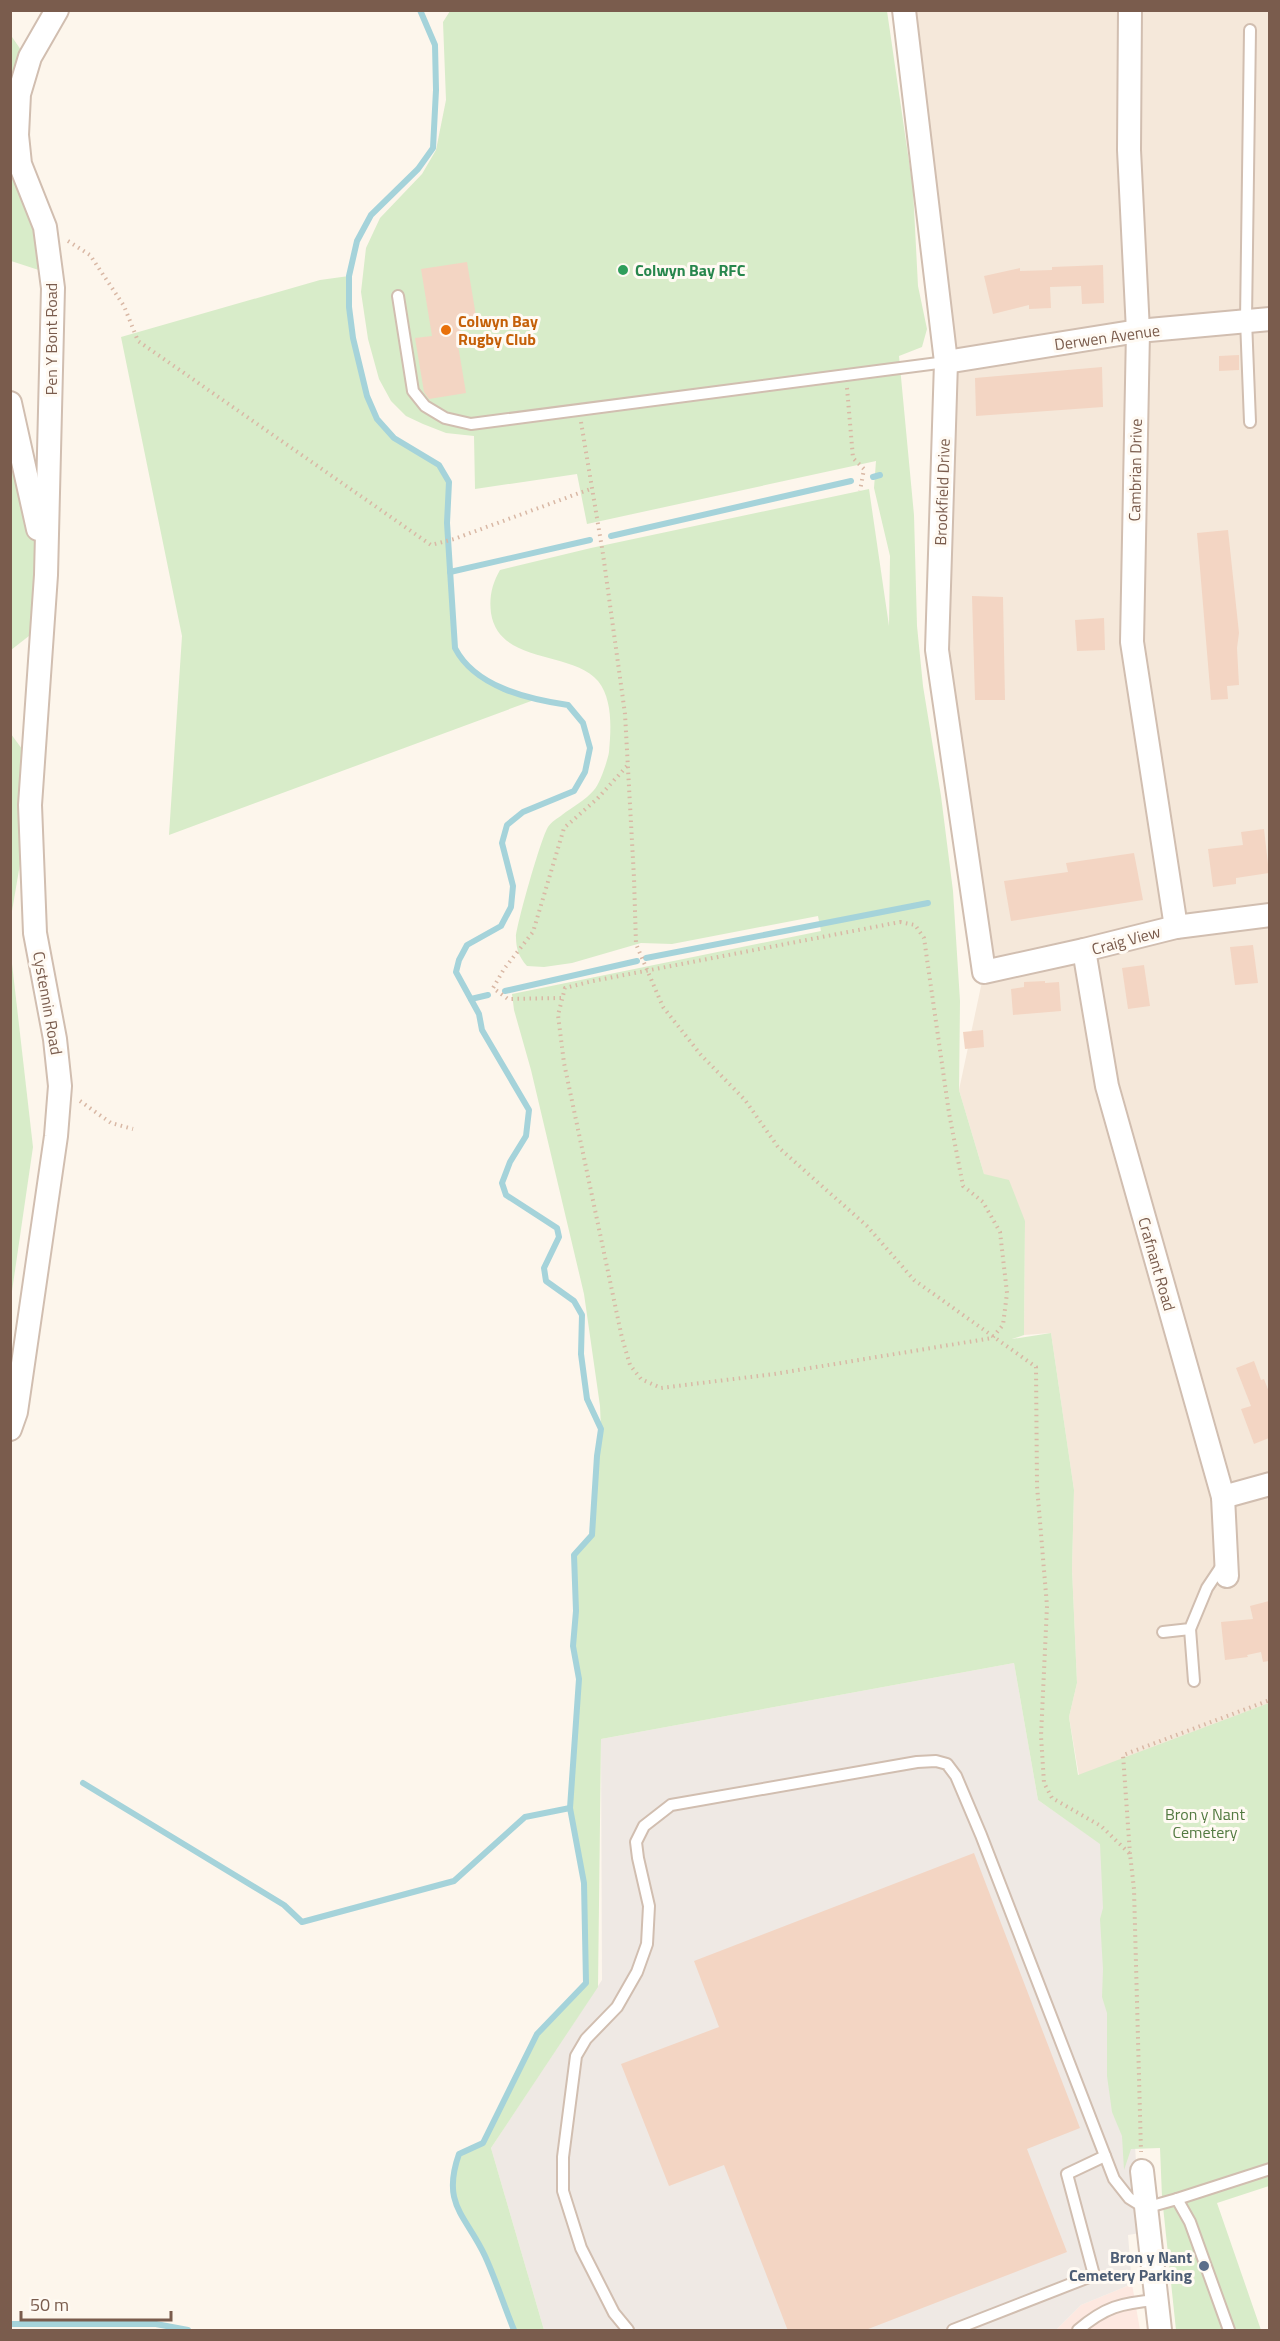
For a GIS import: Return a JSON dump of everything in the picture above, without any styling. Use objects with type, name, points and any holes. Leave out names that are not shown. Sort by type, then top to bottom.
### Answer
[{"type":"street","name":"Pen Y Bont Road","points":[[46,574],[53,288],[45,227],[20,164],[17,135],[19,94],[30,57],[57,10]]},
{"type":"street","name":"Brookfield Drive","points":[[904,10],[946,362],[937,650],[984,972]]},
{"type":"street","name":"Cambrian Drive","points":[[1130,10],[1129,150],[1138,330],[1131,642],[1176,927]]},
{"type":"street","name":"Derwen Avenue","points":[[946,362],[1138,330],[1269,319]]},
{"type":"street","points":[[10,403],[30,486],[46,574]]},
{"type":"street","name":"Cystennin Road","points":[[10,1429],[18,1401],[56,1136],[60,1086],[55,1039],[35,933],[30,805],[46,574]]},
{"type":"street","name":"Craig View","points":[[984,972],[1176,927],[1269,915]]},
{"type":"street","name":"Crafnant Road","points":[[1084,950],[1107,1086],[1223,1497],[1226,1569]]},
{"type":"street","points":[[1223,1497],[1269,1484]]},
{"type":"street","points":[[1142,2171],[1160,2331]]},
{"type":"lane","points":[[1250,30],[1246,321],[1250,422]]},
{"type":"lane","points":[[398,296],[413,391],[425,406],[445,418],[471,424],[946,362]]},
{"type":"lane","points":[[1194,1681],[1190,1629],[1206,1588],[1226,1569]]},
{"type":"lane","points":[[1163,1632],[1190,1629]]},
{"type":"lane","points":[[628,2331],[614,2313],[581,2248],[563,2191],[563,2157],[576,2056],[586,2039],[617,2007],[637,1972],[647,1944],[649,1906],[636,1842],[644,1826],[671,1805],[917,1762],[936,1761],[947,1764],[956,1776],[981,1835],[1114,2179],[1129,2198],[1145,2208],[1269,2169]]},
{"type":"lane","points":[[953,2331],[1094,2275],[1067,2174],[1105,2156]]},
{"type":"lane","points":[[1177,2199],[1190,2222],[1229,2331]]},
{"type":"lane","points":[[1078,2331],[1095,2315],[1111,2307],[1131,2302],[1156,2300]]},
{"type":"path","points":[[45,227],[90,255],[124,306],[138,340],[431,546],[592,488]]},
{"type":"path","points":[[846,375],[853,458],[864,469],[860,491]]},
{"type":"path","points":[[578,410],[592,488],[625,714],[636,944],[646,971],[663,1007],[701,1055],[745,1100],[778,1147],[867,1226],[914,1280],[992,1338],[1036,1367],[1037,1486],[1047,1606],[1041,1736],[1044,1783],[1052,1798],[1101,1826],[1130,1854]]},
{"type":"path","points":[[561,998],[508,999],[493,988],[504,969],[533,932],[564,828],[597,799],[628,766]]},
{"type":"path","points":[[900,922],[915,925],[924,938],[949,1113],[963,1186],[983,1202],[1000,1232],[1007,1293],[1003,1325],[992,1338],[690,1385],[661,1388],[641,1379],[630,1365],[622,1338],[564,1063],[558,1015],[565,988],[646,971],[900,922]]},
{"type":"path","points":[[60,1086],[111,1123],[133,1129]]},
{"type":"path","points":[[1142,2171],[1134,1901],[1123,1755],[1269,1700]]},
{"type":"shaded area","points":[[904,11],[1269,11],[1269,1709],[1079,1776],[1069,1717],[1077,1683],[1072,1569],[1074,1490],[1051,1333],[1024,1335],[1025,1221],[984,1174],[959,1090],[984,972],[937,650],[946,362]]},
{"type":"shaded area","points":[[1014,1663],[1038,1800],[1111,1851],[1140,2233],[1128,2235],[1132,2284],[1081,2305],[1056,2330],[544,2330],[491,2148],[602,1980],[601,1739]]},
{"type":"shaded area","points":[[1132,2284],[1140,2330],[1056,2330],[1081,2305]]},
{"type":"green space","name":"Bron y Nant Cemetery","points":[[450,11],[887,11],[913,189],[918,286],[927,329],[922,347],[899,356],[914,515],[917,626],[923,686],[941,796],[953,891],[960,1001],[959,1090],[984,1174],[1009,1180],[1025,1221],[1024,1335],[1012,1339],[1051,1333],[1074,1490],[1072,1569],[1077,1683],[1069,1717],[1078,1775],[1269,1703],[1269,2186],[1217,2203],[1261,2330],[1176,2330],[1162,2197],[1160,2148],[1131,2149],[1124,2170],[1122,2136],[1112,2112],[1107,2076],[1107,2013],[1102,1997],[1100,1919],[1103,1908],[1100,1844],[1038,1800],[1014,1663],[601,1739],[598,1987],[491,2148],[544,2330],[512,2330],[489,2265],[455,2197],[455,2171],[459,2154],[483,2143],[537,2034],[586,1982],[584,1883],[570,1808],[579,1679],[573,1646],[576,1611],[574,1555],[592,1535],[601,1429],[600,1406],[584,1294],[512,994],[821,931],[818,916],[672,944],[641,943],[572,963],[544,967],[527,966],[518,953],[516,937],[540,847],[549,825],[587,797],[599,783],[609,752],[610,715],[603,689],[598,681],[586,671],[522,649],[507,641],[497,630],[490,607],[493,586],[500,570],[591,548],[869,489],[889,626],[890,556],[874,488],[876,461],[587,524],[577,474],[475,489],[474,436],[446,433],[423,424],[406,416],[391,401],[379,379],[368,339],[361,292],[366,248],[380,218],[422,174],[436,150],[446,100],[443,22]]},
{"type":"green space","points":[[10,34],[23,53],[19,157],[51,274],[11,261]]},
{"type":"green space","points":[[349,276],[351,316],[358,363],[372,407],[382,425],[395,439],[432,460],[447,480],[449,496],[447,525],[455,648],[462,662],[494,684],[534,700],[169,835],[182,636],[121,337],[320,280]]},
{"type":"green space","points":[[10,407],[46,575],[43,625],[11,650]]},
{"type":"green space","points":[[11,734],[33,764],[30,805],[11,917]]},
{"type":"green space","points":[[11,955],[33,1147],[10,1298]]},
{"type":"building","name":"Colwyn Bay Rugby Club","points":[[467,262],[477,322],[460,325],[463,344],[458,345],[466,393],[429,399],[424,392],[415,338],[432,336],[421,269]]},
{"type":"building","points":[[1103,265],[1104,303],[1082,304],[1081,286],[1050,287],[1051,308],[1029,309],[1029,305],[993,314],[984,276],[1020,268],[1020,271],[1052,270],[1052,267]]},
{"type":"building","points":[[1239,355],[1239,370],[1219,371],[1219,356]]},
{"type":"building","points":[[1102,367],[1103,407],[976,416],[975,378]]},
{"type":"building","points":[[1228,530],[1239,633],[1237,648],[1239,685],[1227,686],[1228,699],[1211,700],[1197,533]]},
{"type":"building","points":[[972,596],[1003,597],[1005,700],[975,700]]},
{"type":"building","points":[[1104,618],[1105,650],[1077,651],[1075,620]]},
{"type":"building","points":[[1264,829],[1269,873],[1236,878],[1236,884],[1213,887],[1208,849],[1243,845],[1241,832]]},
{"type":"building","points":[[1134,853],[1143,900],[1011,921],[1004,881],[1068,872],[1066,863]]},
{"type":"building","points":[[1253,945],[1258,983],[1235,985],[1230,947]]},
{"type":"building","points":[[1144,965],[1150,1006],[1128,1009],[1122,968]]},
{"type":"building","points":[[1045,981],[1045,983],[1059,982],[1061,1011],[1013,1015],[1011,989],[1024,987],[1024,982]]},
{"type":"building","points":[[983,1030],[984,1047],[965,1049],[963,1032]]},
{"type":"building","points":[[1254,1361],[1261,1380],[1264,1379],[1269,1392],[1269,1438],[1254,1444],[1241,1409],[1251,1406],[1236,1368]]},
{"type":"building","points":[[1269,1601],[1269,1661],[1263,1662],[1261,1652],[1247,1655],[1248,1657],[1225,1660],[1221,1622],[1253,1619],[1250,1606]]},
{"type":"building","points":[[974,1853],[1080,2128],[1027,2149],[1067,2252],[863,2331],[788,2331],[724,2165],[669,2186],[621,2064],[719,2027],[694,1961]]},
{"type":"waterway","points":[[420,10],[435,45],[436,90],[433,148],[418,169],[371,215],[357,241],[349,276],[349,307],[353,338],[367,396],[377,419],[394,438],[439,465],[449,482],[447,523],[455,648],[475,673],[489,682],[520,695],[568,705],[583,723],[590,748],[585,772],[574,791],[523,812],[507,825],[502,843],[513,886],[511,907],[501,926],[467,945],[456,972],[479,1014],[482,1030],[529,1110],[526,1136],[510,1162],[502,1183],[506,1195],[557,1228],[559,1237],[544,1268],[546,1281],[574,1301],[582,1315],[581,1354],[587,1399],[601,1429],[592,1535],[574,1555],[576,1611],[573,1646],[579,1679],[570,1808],[584,1883],[586,1983],[537,2034],[483,2143],[459,2154],[454,2171],[454,2198],[458,2209],[485,2256],[514,2330]]},
{"type":"waterway","points":[[873,477],[880,475]]},
{"type":"waterway","points":[[611,536],[851,481]]},
{"type":"waterway","points":[[450,572],[590,540]]},
{"type":"waterway","points":[[646,958],[928,903]]},
{"type":"waterway","points":[[505,991],[637,961]]},
{"type":"waterway","points":[[471,999],[488,995]]},
{"type":"waterway","points":[[83,1783],[284,1905],[302,1922],[454,1881],[525,1817],[570,1808]]},
{"type":"waterway","points":[[10,2324],[156,2324],[188,2330]]},
{"type":"place","name":"Colwyn Bay RFC","points":[[623,270]]},
{"type":"place","name":"Colwyn Bay Rugby Club","points":[[446,330]]},
{"type":"place","name":"Bron y Nant Cemetery Parking","points":[[1204,2266]]}]
